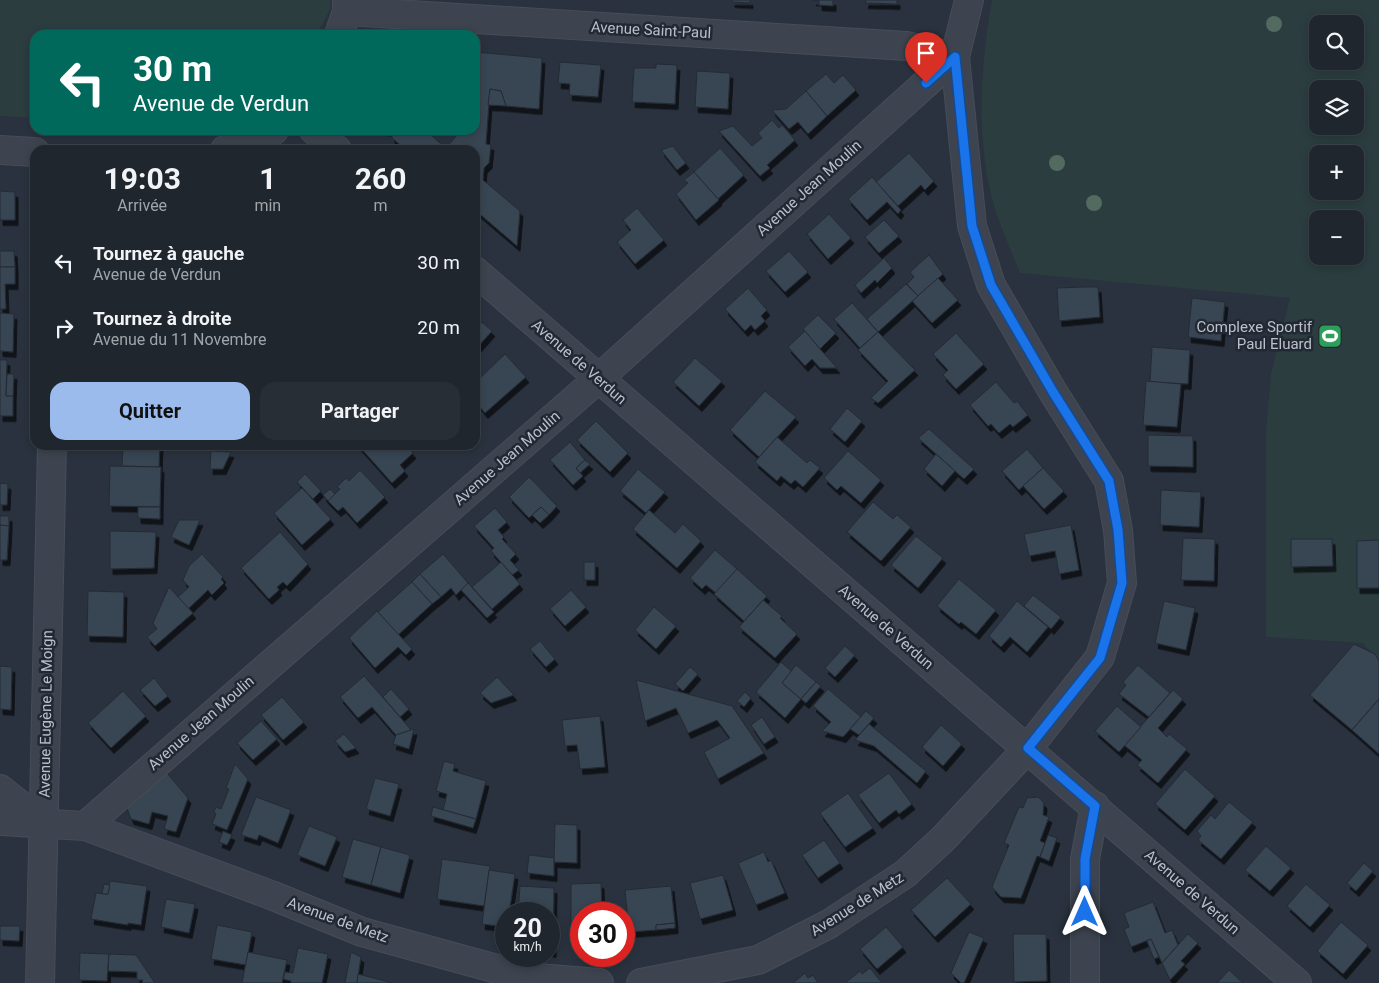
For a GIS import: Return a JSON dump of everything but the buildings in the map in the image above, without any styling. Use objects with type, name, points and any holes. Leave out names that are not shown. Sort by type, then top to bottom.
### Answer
[{"type":"street","points":[[955,57],[969,0]]},
{"type":"street","name":"Avenue Saint-Paul","points":[[344,15],[907,46],[955,57]]},
{"type":"street","name":"Avenue Jean Moulin","points":[[84,826],[598,379],[955,57]]},
{"type":"street","name":"Avenue de Metz","points":[[641,983],[758,960],[829,924],[905,874],[943,839],[1028,748],[1100,658],[1122,583],[1118,530],[1109,481],[1053,392],[991,285],[972,226],[955,57]]},
{"type":"street","points":[[239,145],[268,135]]},
{"type":"street","points":[[320,135],[331,145]]},
{"type":"street","points":[[0,150],[30,152]]},
{"type":"street","name":"Avenue de Verdun","points":[[480,275],[1095,806],[1297,983]]},
{"type":"street","name":"Avenue Eugène Le Moign","points":[[40,983],[52,450]]},
{"type":"street","points":[[0,789],[44,824]]},
{"type":"street","points":[[1085,983],[1085,859],[1095,806]]},
{"type":"street","points":[[0,821],[84,826]]},
{"type":"street","name":"Avenue de Metz","points":[[84,826],[271,895],[362,932],[526,976],[599,983]]},
{"type":"shaded area","points":[[0,0],[330,0],[331,7],[320,30],[30,30],[30,118],[0,116]]},
{"type":"shaded area","name":"Complexe Sportif Paul Eluard","points":[[992,0],[1379,0],[1379,661],[1363,643],[1266,637],[1266,433],[1271,374],[1290,298],[1020,273],[996,212],[989,186],[982,134],[982,80]]},
{"type":"place","name":"Complexe Sportif Paul Eluard","points":[[1330,336]]},
{"type":"route","points":[[926,83],[955,57],[972,226],[991,285],[1053,392],[1109,481],[1118,530],[1122,583],[1100,658],[1028,748],[1095,806],[1085,859],[1085,912]]}]
